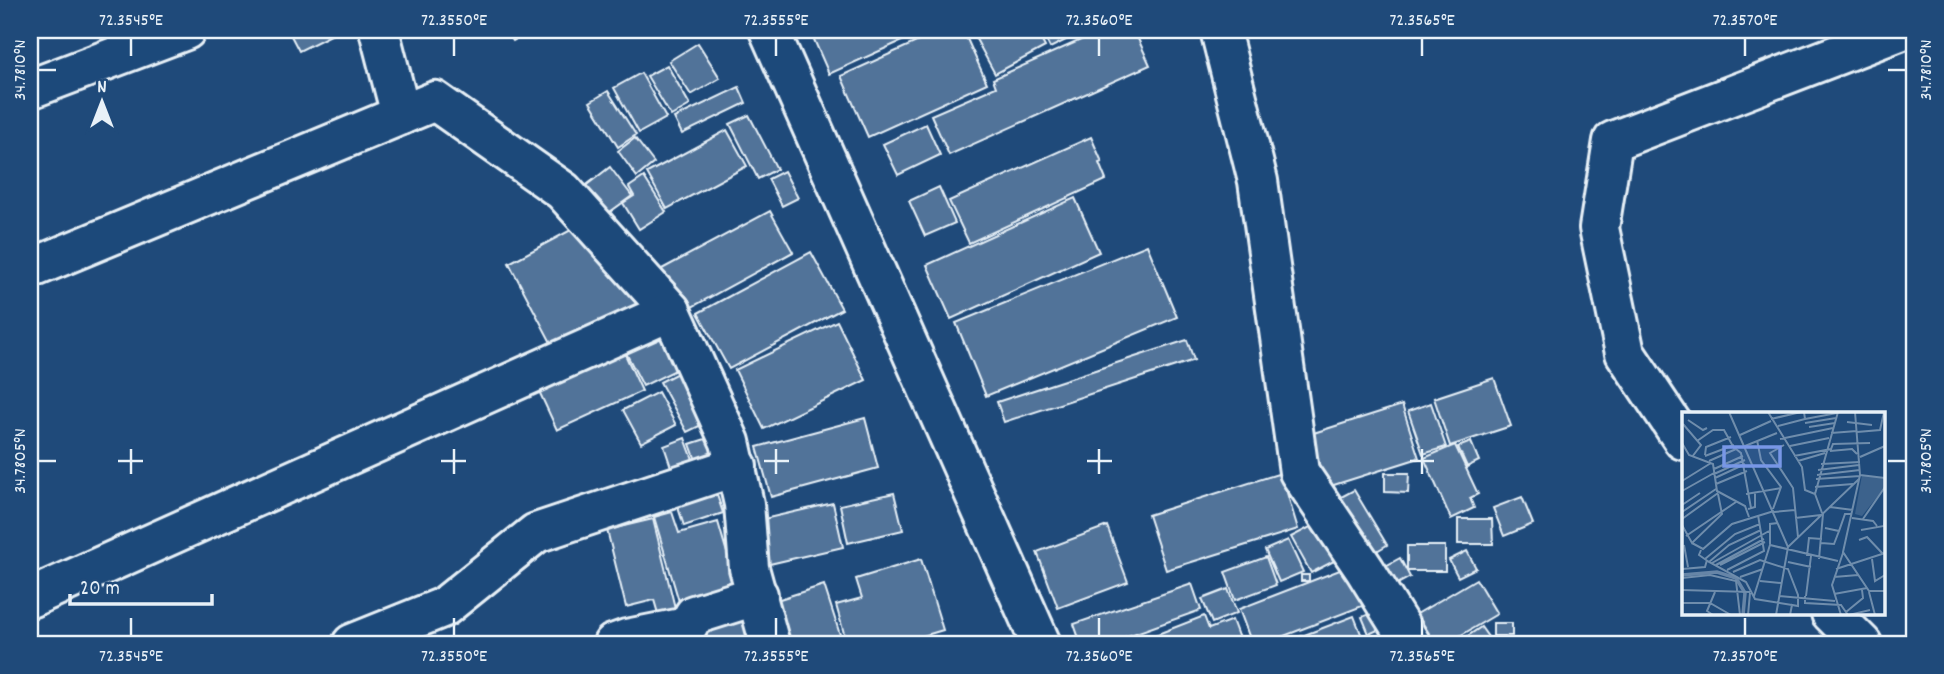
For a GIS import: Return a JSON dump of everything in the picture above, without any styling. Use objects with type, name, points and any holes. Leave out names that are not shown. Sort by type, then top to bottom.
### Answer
[{"type":"street","points":[[30,89],[186,30]]},
{"type":"street","points":[[379,30],[401,116]]},
{"type":"street","points":[[769,30],[1041,644]]},
{"type":"street","points":[[1220,30],[1258,181],[1300,472],[1411,644]]},
{"type":"street","points":[[1682,439],[1625,354],[1599,228],[1613,141],[1902,30]]},
{"type":"street","points":[[30,269],[436,101],[563,191],[671,311],[730,442],[744,504],[749,568],[771,644]]},
{"type":"street","points":[[30,598],[671,311]]},
{"type":"street","points":[[352,644],[444,607],[536,533],[737,466]]},
{"type":"street","points":[[613,644],[687,627],[694,615],[758,595]]},
{"type":"street","points":[[1832,614],[1862,644]]},
{"type":"building","points":[[288,30],[336,30],[337,32],[299,51]]},
{"type":"building","points":[[506,30],[533,30],[513,41]]},
{"type":"building","points":[[823,30],[926,30],[829,74],[812,35]]},
{"type":"building","points":[[943,30],[963,30],[987,83],[868,137],[841,76]]},
{"type":"building","points":[[971,30],[1036,30],[1045,47],[995,74]]},
{"type":"building","points":[[1041,30],[1086,30],[1050,48]]},
{"type":"building","points":[[1134,30],[1150,65],[949,155],[931,115],[996,87],[993,79],[1101,31],[1105,40]]},
{"type":"building","points":[[698,43],[720,78],[691,95],[669,61]]},
{"type":"building","points":[[667,65],[690,105],[671,116],[647,76]]},
{"type":"building","points":[[641,73],[666,118],[639,133],[614,88]]},
{"type":"building","points":[[739,87],[746,103],[682,134],[674,118]]},
{"type":"building","points":[[608,91],[636,135],[618,147],[590,102]]},
{"type":"building","points":[[749,115],[777,169],[758,179],[730,124]]},
{"type":"building","points":[[926,124],[940,155],[898,175],[883,144]]},
{"type":"building","points":[[727,130],[747,166],[667,209],[647,173]]},
{"type":"building","points":[[1091,137],[1102,162],[1099,163],[1106,180],[969,243],[949,201]]},
{"type":"building","points":[[635,138],[654,163],[637,177],[618,151]]},
{"type":"building","points":[[610,167],[632,196],[600,219],[579,191]]},
{"type":"building","points":[[784,171],[798,198],[782,206],[768,179]]},
{"type":"building","points":[[644,177],[666,212],[639,229],[623,203],[634,196],[629,187]]},
{"type":"building","points":[[939,187],[955,223],[925,236],[909,201]]},
{"type":"building","points":[[1075,198],[1099,252],[951,319],[927,265]]},
{"type":"building","points":[[770,211],[793,252],[683,312],[660,270]]},
{"type":"building","points":[[584,223],[649,306],[557,354],[509,263]]},
{"type":"building","points":[[1147,245],[1177,317],[986,396],[956,323]]},
{"type":"building","points":[[811,252],[842,309],[729,369],[698,313]]},
{"type":"building","points":[[837,321],[866,380],[764,429],[735,370]]},
{"type":"building","points":[[671,330],[688,364],[643,386],[626,353]]},
{"type":"building","points":[[1187,340],[1194,360],[1004,422],[997,402]]},
{"type":"building","points":[[623,350],[642,391],[557,430],[538,389]]},
{"type":"building","points":[[691,366],[716,418],[687,432],[660,382]]},
{"type":"building","points":[[1494,378],[1511,426],[1450,446],[1434,398]]},
{"type":"building","points":[[658,392],[676,425],[641,443],[623,410]]},
{"type":"building","points":[[1431,403],[1446,447],[1423,454],[1408,411]]},
{"type":"building","points":[[1402,405],[1419,458],[1318,490],[1301,437]]},
{"type":"building","points":[[865,418],[878,468],[771,497],[757,447]]},
{"type":"building","points":[[721,434],[731,461],[700,471],[690,444]]},
{"type":"building","points":[[685,438],[694,462],[672,470],[664,446]]},
{"type":"building","points":[[1471,442],[1479,461],[1467,467],[1458,447]]},
{"type":"building","points":[[1455,445],[1478,494],[1470,498],[1474,508],[1451,519],[1424,458]]},
{"type":"building","points":[[1281,473],[1298,529],[1166,570],[1148,515]]},
{"type":"building","points":[[1385,473],[1409,473],[1408,493],[1385,492]]},
{"type":"building","points":[[713,483],[723,513],[684,526],[674,495]]},
{"type":"building","points":[[1354,490],[1387,545],[1363,559],[1330,503]]},
{"type":"building","points":[[894,493],[903,530],[848,543],[840,505]]},
{"type":"building","points":[[1522,497],[1533,524],[1504,536],[1493,508]]},
{"type":"building","points":[[833,503],[843,547],[761,566],[751,522]]},
{"type":"building","points":[[672,512],[679,533],[718,522],[740,598],[683,615],[654,517]]},
{"type":"building","points":[[653,519],[678,620],[661,624],[654,600],[626,607],[607,530]]},
{"type":"building","points":[[1458,519],[1492,519],[1493,544],[1458,544]]},
{"type":"building","points":[[1316,524],[1336,560],[1311,573],[1291,537]]},
{"type":"building","points":[[1107,526],[1128,582],[1058,608],[1037,552]]},
{"type":"building","points":[[1288,540],[1303,572],[1279,582],[1265,550]]},
{"type":"building","points":[[1407,546],[1445,546],[1445,571],[1407,571]]},
{"type":"building","points":[[1467,551],[1476,568],[1458,577],[1449,560]]},
{"type":"building","points":[[1266,557],[1276,585],[1235,600],[1225,572]]},
{"type":"building","points":[[1400,558],[1410,577],[1383,592],[1373,573]]},
{"type":"building","points":[[921,559],[943,630],[896,644],[847,644],[836,605],[862,598],[856,579]]},
{"type":"building","points":[[1350,566],[1365,605],[1263,644],[1252,644],[1239,609]]},
{"type":"building","points":[[1301,575],[1309,575],[1309,581],[1301,581]]},
{"type":"building","points":[[1476,579],[1497,614],[1446,644],[1420,644],[1405,621]]},
{"type":"building","points":[[1192,584],[1201,610],[1105,644],[1081,644],[1074,624]]},
{"type":"building","points":[[824,585],[843,644],[780,644],[767,603]]},
{"type":"building","points":[[1228,589],[1237,613],[1212,623],[1202,599]]},
{"type":"building","points":[[744,606],[755,644],[691,644],[705,641],[699,619]]},
{"type":"building","points":[[1382,609],[1389,625],[1369,634],[1362,617]]},
{"type":"building","points":[[1204,616],[1209,629],[1232,620],[1241,644],[1132,644]]},
{"type":"building","points":[[1354,616],[1365,644],[1281,644]]},
{"type":"building","points":[[1493,623],[1512,623],[1512,636],[1493,636]]},
{"type":"building","points":[[1481,627],[1493,644],[1456,644]]}]
